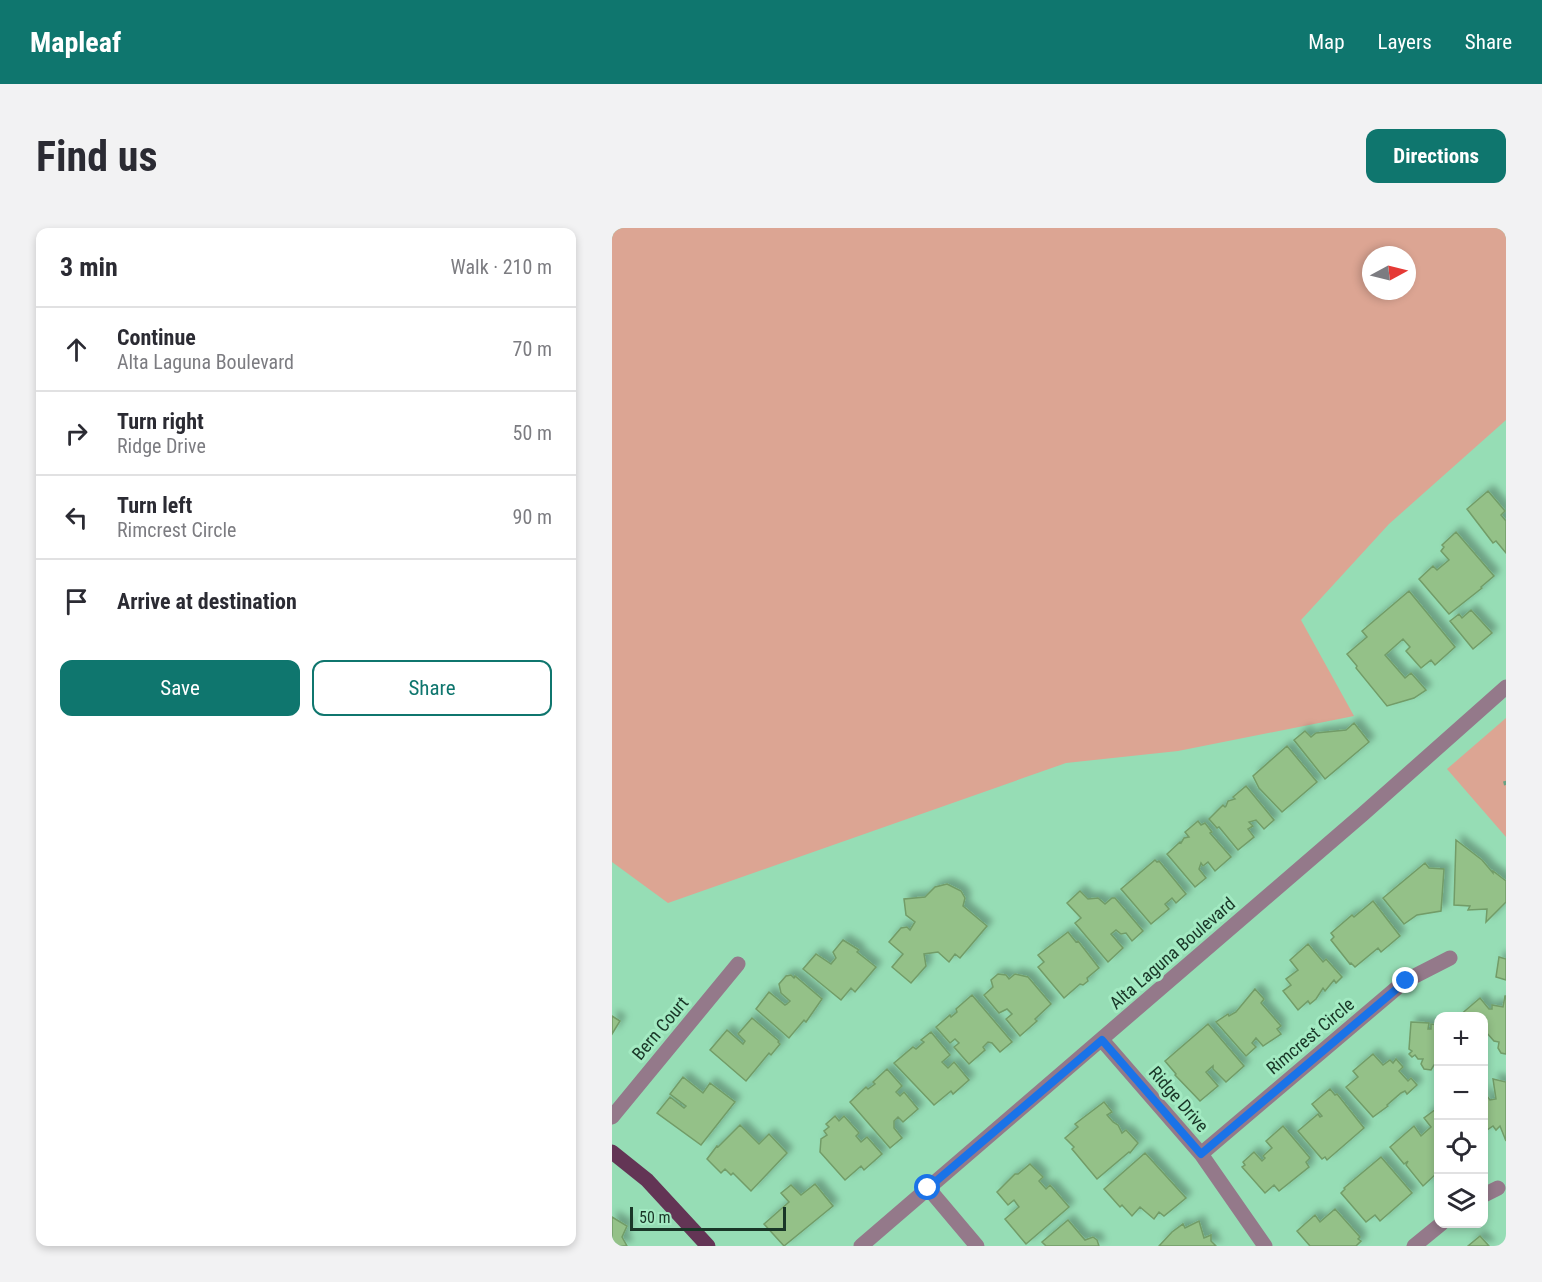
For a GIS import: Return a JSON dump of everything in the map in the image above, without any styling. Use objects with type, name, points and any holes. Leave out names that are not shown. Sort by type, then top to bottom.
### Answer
[{"type":"main road","points":[[612,1152],[647,1180],[708,1246]]},
{"type":"street","name":"Alta Laguna Boulevard","points":[[861,1246],[1102,1040],[1506,687]]},
{"type":"street","name":"Rimcrest Circle","points":[[1201,1154],[1406,981],[1450,958]]},
{"type":"street","name":"Bern Court","points":[[612,1117],[738,964]]},
{"type":"street","name":"Ridge Drive","points":[[1102,1040],[1201,1154],[1265,1246]]},
{"type":"street","points":[[928,1188],[977,1246]]},
{"type":"street","points":[[1488,1193],[1498,1188]]},
{"type":"street","points":[[1414,1246],[1436,1228]]},
{"type":"shaded area","points":[[612,228],[1506,228],[1506,420],[1389,524],[1301,620],[1354,716],[1178,751],[1066,763],[668,903],[612,862]]},
{"type":"shaded area","points":[[1506,718],[1506,837],[1447,769]]},
{"type":"building","points":[[1488,491],[1505,511],[1501,515],[1506,521],[1506,553],[1496,541],[1493,543],[1467,509]]},
{"type":"building","points":[[1456,532],[1494,576],[1449,614],[1419,579],[1433,566],[1437,570],[1449,560],[1441,551],[1444,547],[1442,545]]},
{"type":"building","points":[[1409,591],[1455,647],[1435,665],[1431,660],[1421,668],[1406,651],[1410,647],[1403,639],[1385,655],[1405,678],[1411,673],[1426,690],[1414,698],[1387,706],[1347,654],[1367,637],[1362,631]]},
{"type":"building","points":[[1471,610],[1492,633],[1473,649],[1450,621],[1459,614],[1462,618]]},
{"type":"building","points":[[1354,723],[1369,742],[1325,779],[1294,740],[1305,731],[1311,737],[1316,733],[1346,730]]},
{"type":"building","points":[[1287,746],[1317,782],[1282,812],[1259,788],[1253,776]]},
{"type":"building","points":[[1246,786],[1274,820],[1264,829],[1256,820],[1249,822],[1253,826],[1248,829],[1254,837],[1238,850],[1219,827],[1217,828],[1209,819],[1223,805],[1225,807],[1228,801],[1235,799],[1233,797]]},
{"type":"building","points":[[1198,821],[1201,825],[1205,823],[1212,832],[1210,833],[1231,857],[1215,871],[1208,862],[1203,866],[1201,863],[1199,869],[1206,878],[1195,887],[1167,854],[1184,838],[1189,837],[1185,832]]},
{"type":"building","points":[[1456,840],[1482,860],[1493,873],[1493,871],[1506,881],[1506,902],[1486,922],[1487,909],[1468,910],[1470,906],[1454,905]]},
{"type":"building","points":[[1155,860],[1159,861],[1186,894],[1176,903],[1172,898],[1165,904],[1169,909],[1151,924],[1121,889]]},
{"type":"building","points":[[1425,863],[1429,868],[1444,869],[1441,911],[1417,915],[1404,924],[1383,898]]},
{"type":"building","points":[[947,884],[961,891],[965,898],[963,906],[987,926],[960,958],[955,954],[949,962],[938,952],[924,954],[926,966],[911,983],[892,967],[903,954],[889,942],[901,928],[907,927],[910,930],[915,922],[906,915],[904,899],[925,897],[935,887]]},
{"type":"building","points":[[1080,891],[1088,899],[1098,898],[1105,904],[1115,898],[1143,931],[1132,941],[1126,933],[1121,934],[1116,930],[1111,934],[1123,948],[1108,962],[1075,923],[1081,918],[1067,903]]},
{"type":"building","points":[[1373,901],[1400,936],[1381,952],[1378,948],[1355,967],[1331,940],[1334,937],[1331,933]]},
{"type":"building","points":[[1068,932],[1099,968],[1087,978],[1088,981],[1083,985],[1080,984],[1064,998],[1038,967],[1044,962],[1038,955]]},
{"type":"building","points":[[843,940],[859,950],[857,952],[876,967],[855,992],[851,988],[841,1000],[803,969],[816,954],[831,964],[836,958],[833,952]]},
{"type":"building","points":[[1308,944],[1323,962],[1326,959],[1342,977],[1336,983],[1334,980],[1325,991],[1323,988],[1316,999],[1310,1004],[1308,1001],[1298,1010],[1283,991],[1291,985],[1286,979],[1298,970],[1290,960]]},
{"type":"building","points":[[1499,957],[1506,959],[1506,980],[1496,977]]},
{"type":"building","points":[[998,974],[1006,975],[1009,979],[1015,974],[1028,977],[1051,1004],[1020,1036],[1006,1019],[1012,1014],[1007,1009],[999,1013],[984,995],[993,987],[991,980]]},
{"type":"building","points":[[791,975],[822,999],[806,1022],[804,1020],[789,1038],[756,1009],[769,992],[785,1005],[787,1004],[790,1001],[781,993],[779,984],[786,976]]},
{"type":"building","points":[[1255,989],[1264,999],[1261,1003],[1281,1026],[1277,1029],[1281,1034],[1263,1046],[1256,1038],[1252,1043],[1256,1047],[1246,1056],[1216,1022],[1236,1012]]},
{"type":"building","points":[[972,995],[1012,1042],[1000,1052],[988,1042],[983,1047],[985,1050],[969,1064],[954,1047],[959,1043],[955,1039],[950,1043],[936,1027],[957,1012],[956,1009]]},
{"type":"building","points":[[1506,996],[1506,1054],[1501,1053],[1498,1048],[1499,1042],[1494,1041],[1488,1034],[1488,1012],[1464,1012],[1480,998],[1489,1009],[1492,1009],[1492,1005],[1503,1007]]},
{"type":"building","points":[[612,1016],[620,1021],[612,1034]]},
{"type":"building","points":[[752,1018],[780,1044],[771,1055],[769,1053],[746,1081],[710,1050],[727,1030],[743,1044],[745,1041],[738,1034]]},
{"type":"building","points":[[1411,1022],[1429,1023],[1428,1029],[1431,1029],[1431,1024],[1434,1024],[1434,1065],[1431,1070],[1424,1069],[1421,1064],[1423,1059],[1418,1059],[1415,1055],[1412,1057],[1409,1054],[1412,1051],[1409,1049]]},
{"type":"building","points":[[1208,1024],[1244,1066],[1226,1082],[1213,1069],[1213,1066],[1206,1072],[1218,1086],[1200,1101],[1165,1061]]},
{"type":"building","points":[[931,1032],[950,1055],[942,1062],[948,1068],[954,1062],[969,1080],[953,1094],[951,1091],[934,1105],[894,1063],[913,1047],[916,1049],[924,1042],[921,1040]]},
{"type":"building","points":[[1373,1054],[1383,1065],[1390,1060],[1393,1063],[1396,1059],[1403,1067],[1399,1071],[1408,1081],[1411,1078],[1417,1085],[1407,1094],[1405,1091],[1401,1093],[1373,1117],[1346,1087],[1358,1077],[1353,1071]]},
{"type":"building","points":[[887,1069],[902,1086],[896,1092],[900,1096],[904,1092],[918,1109],[903,1122],[898,1117],[894,1121],[894,1128],[902,1138],[890,1148],[850,1102],[866,1087],[868,1089],[875,1084],[873,1082]]},
{"type":"building","points":[[683,1077],[703,1093],[710,1083],[735,1102],[701,1145],[657,1113],[670,1097],[684,1108],[686,1106],[670,1094]]},
{"type":"building","points":[[1493,1079],[1506,1082],[1506,1141],[1500,1126],[1496,1130],[1493,1126],[1488,1129],[1488,1097],[1490,1100],[1496,1099]]},
{"type":"building","points":[[1330,1089],[1335,1095],[1337,1094],[1364,1128],[1327,1160],[1325,1157],[1322,1159],[1298,1131],[1318,1114],[1322,1116],[1312,1104]]},
{"type":"building","points":[[1104,1102],[1112,1112],[1107,1115],[1118,1125],[1122,1133],[1126,1130],[1138,1143],[1130,1153],[1097,1179],[1065,1138],[1078,1127],[1075,1124]]},
{"type":"building","points":[[1434,1110],[1434,1176],[1423,1186],[1406,1165],[1408,1161],[1404,1164],[1390,1147],[1414,1126],[1421,1136],[1431,1127],[1424,1118]]},
{"type":"building","points":[[835,1116],[839,1121],[844,1116],[859,1133],[856,1136],[861,1142],[867,1137],[882,1154],[864,1170],[861,1166],[845,1180],[820,1152],[821,1139],[827,1135],[824,1131],[829,1127],[826,1124]]},
{"type":"building","points":[[740,1125],[759,1144],[769,1134],[787,1153],[751,1191],[733,1173],[731,1175],[725,1169],[721,1173],[707,1159],[717,1146]]},
{"type":"building","points":[[1283,1126],[1310,1158],[1306,1162],[1309,1167],[1279,1191],[1274,1185],[1265,1193],[1242,1167],[1245,1165],[1243,1162],[1254,1152],[1262,1161],[1265,1158],[1263,1156],[1272,1148],[1266,1141]]},
{"type":"building","points":[[1145,1153],[1186,1198],[1164,1216],[1159,1212],[1154,1219],[1140,1207],[1132,1216],[1122,1205],[1120,1207],[1104,1189]]},
{"type":"building","points":[[1381,1157],[1412,1193],[1380,1221],[1375,1215],[1366,1222],[1341,1193]]},
{"type":"building","points":[[1030,1164],[1043,1177],[1039,1181],[1046,1189],[1050,1185],[1069,1207],[1026,1244],[1005,1219],[1019,1207],[1014,1200],[1008,1205],[997,1192],[1015,1174]]},
{"type":"building","points":[[815,1184],[833,1206],[784,1246],[764,1224],[789,1202],[781,1193],[791,1185],[801,1195]]},
{"type":"building","points":[[1335,1209],[1361,1241],[1356,1246],[1310,1246],[1297,1231],[1315,1215],[1320,1222]]},
{"type":"building","points":[[612,1217],[627,1226],[622,1237],[627,1246],[612,1246]]},
{"type":"building","points":[[1068,1220],[1085,1240],[1093,1237],[1099,1246],[1046,1246],[1042,1242]]},
{"type":"building","points":[[1199,1221],[1204,1238],[1211,1235],[1211,1241],[1216,1246],[1159,1246],[1183,1224],[1185,1228]]},
{"type":"building","points":[[1480,1236],[1489,1246],[1468,1246]]},
{"type":"route","points":[[928,1188],[1102,1040],[1201,1154],[1406,981]]}]
